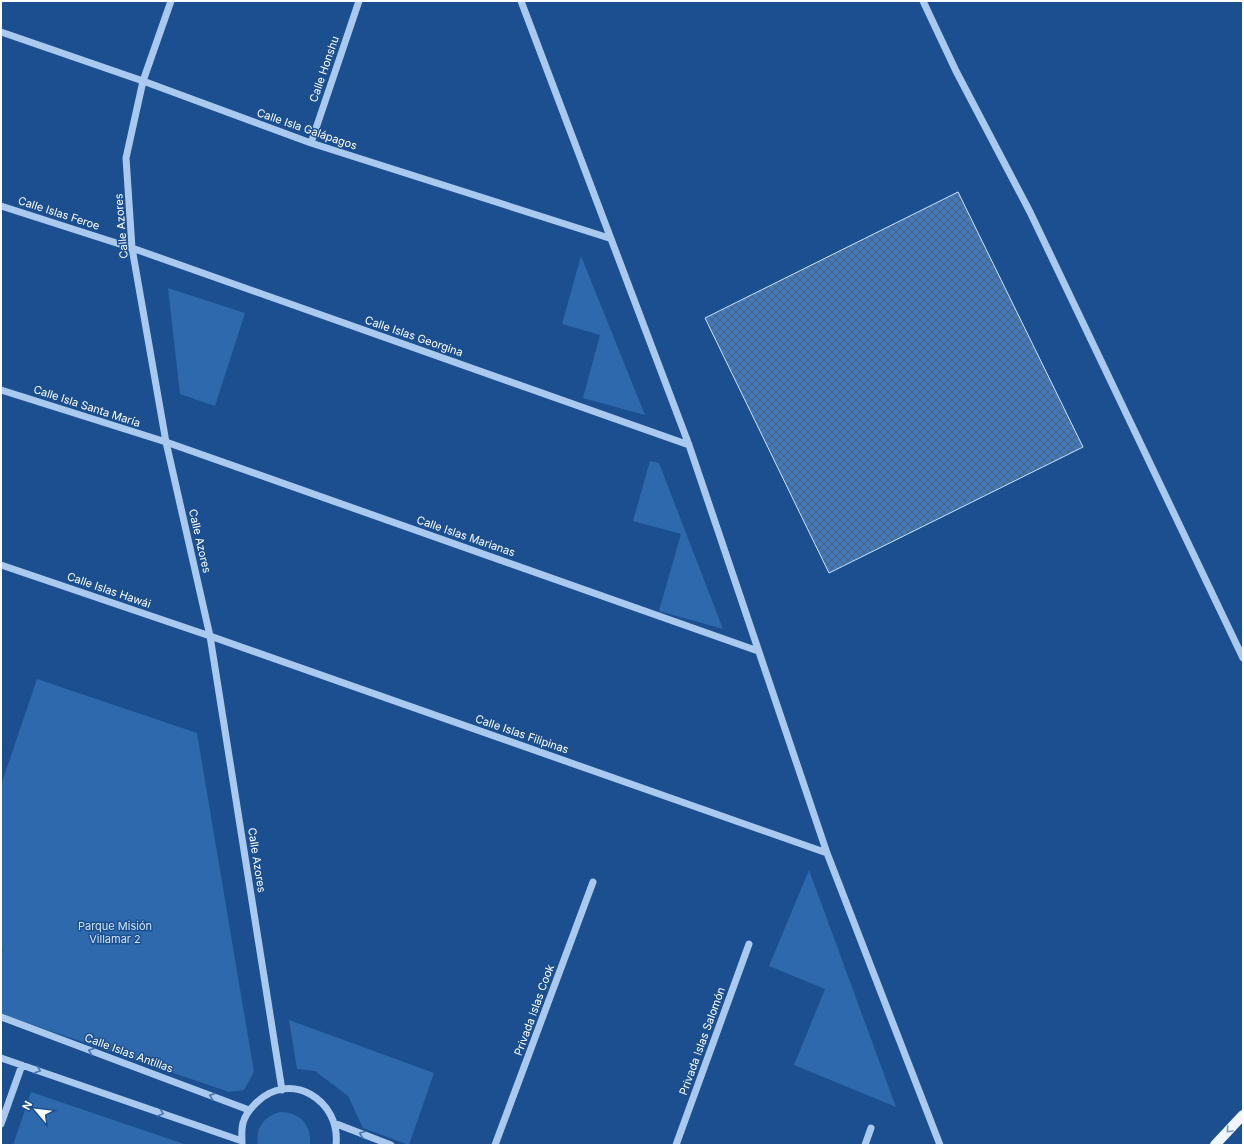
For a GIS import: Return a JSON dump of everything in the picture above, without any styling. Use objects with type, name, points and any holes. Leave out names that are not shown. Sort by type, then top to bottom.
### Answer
[{"type":"main road","points":[[1215,1145],[1243,1115]]},
{"type":"street","name":"Calle Azores","points":[[171,1],[143,81],[126,158],[132,248],[166,442],[210,636],[282,1090]]},
{"type":"street","name":"Calle Honshu","points":[[311,143],[358,1]]},
{"type":"street","points":[[521,1],[609,238],[689,445],[827,853],[940,1145]]},
{"type":"street","points":[[923,1],[956,71],[1030,212],[1243,658]]},
{"type":"street","name":"Calle Isla Galápagos","points":[[1,32],[143,81],[311,143],[609,238]]},
{"type":"street","name":"Calle Islas Feroe","points":[[1,206],[132,248]]},
{"type":"street","name":"Calle Islas Georgina","points":[[132,248],[689,445]]},
{"type":"street","name":"Calle Isla Santa María","points":[[1,390],[166,442]]},
{"type":"street","name":"Calle Islas Marianas","points":[[166,442],[758,651]]},
{"type":"street","name":"Calle Islas Hawái","points":[[1,565],[210,636]]},
{"type":"street","name":"Calle Islas Filipinas","points":[[210,636],[827,853]]},
{"type":"street","name":"Privada Islas Cook","points":[[495,1145],[593,882]]},
{"type":"street","name":"Privada Islas Salomón","points":[[676,1145],[750,944]]},
{"type":"street","name":"Calle Islas Antillas","points":[[1,1017],[249,1110]]},
{"type":"street","points":[[1,1058],[242,1143],[242,1124],[249,1110],[263,1096],[274,1091],[294,1088],[303,1090],[318,1098],[332,1114],[337,1136],[336,1145]]},
{"type":"street","points":[[1,1124],[22,1065]]},
{"type":"street","points":[[334,1123],[390,1145]]},
{"type":"street","points":[[865,1145],[871,1128]]},
{"type":"green space","points":[[581,256],[645,415],[583,398],[600,335],[562,324]]},
{"type":"green space","points":[[168,288],[245,313],[215,406],[180,394]]},
{"type":"green space","points":[[650,461],[659,463],[723,629],[659,611],[681,534],[633,521]]},
{"type":"green space","name":"Parque Misión Villamar 2","points":[[37,679],[197,733],[254,1072],[244,1090],[229,1092],[1,1014],[1,955],[3,950],[1,949],[1,785]]},
{"type":"green space","points":[[809,870],[896,1107],[794,1065],[825,989],[769,966]]},
{"type":"green space","points":[[289,1020],[434,1073],[409,1145],[363,1128],[348,1096],[315,1071],[297,1069]]},
{"type":"green space","points":[[31,1092],[187,1145],[13,1145]]},
{"type":"green space","points":[[280,1112],[293,1114],[303,1121],[309,1131],[310,1145],[258,1145],[257,1139],[259,1128],[269,1116]]},
{"type":"building","points":[[958,192],[1083,447],[829,573],[705,318]]}]
